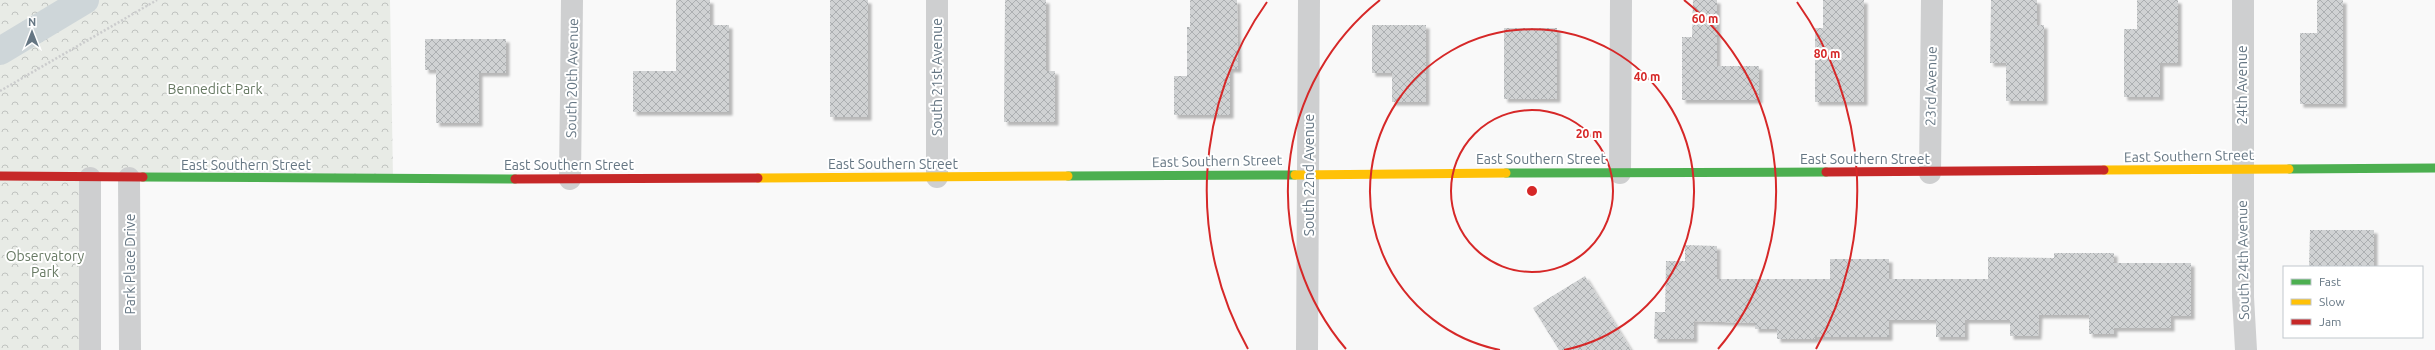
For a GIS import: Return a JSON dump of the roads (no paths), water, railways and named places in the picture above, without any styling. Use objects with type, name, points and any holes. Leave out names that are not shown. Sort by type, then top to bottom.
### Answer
[{"type":"street","name":"South 20th Avenue","points":[[570,179],[572,0]]},
{"type":"street","name":"South 21st Avenue","points":[[937,0],[937,178]]},
{"type":"street","name":"South 22nd Avenue","points":[[1307,350],[1310,174],[1309,0]]},
{"type":"street","points":[[1620,173],[1621,0]]},
{"type":"street","name":"23rd Avenue","points":[[1930,172],[1932,0]]},
{"type":"street","name":"24th Avenue","points":[[2242,169],[2243,0]]},
{"type":"street","name":"East Southern Street","points":[[0,176],[90,178],[937,178],[1310,174],[1930,172],[2435,168]]},
{"type":"street","name":"South 24th Avenue","points":[[2242,169],[2243,298],[2246,350]]},
{"type":"street","points":[[90,178],[90,350]]},
{"type":"street","name":"Park Place Drive","points":[[129,178],[130,350]]},
{"type":"waterway","points":[[0,51],[85,0]]},
{"type":"park label","name":"Bennedict Park","points":[[215,89]]},
{"type":"park label","name":"Observatory Park","points":[[45,264]]}]
